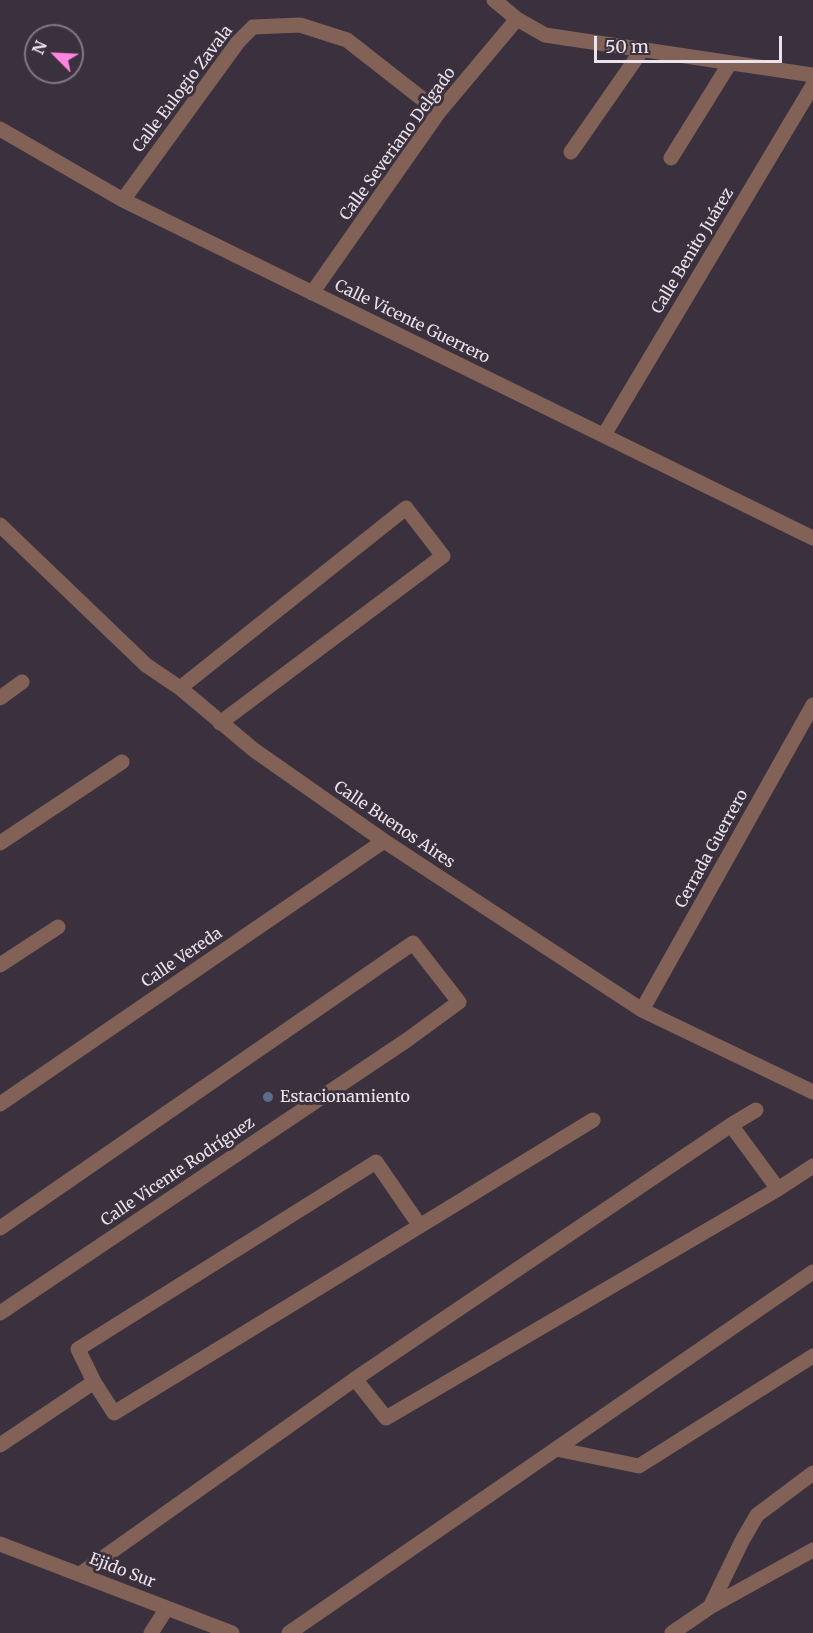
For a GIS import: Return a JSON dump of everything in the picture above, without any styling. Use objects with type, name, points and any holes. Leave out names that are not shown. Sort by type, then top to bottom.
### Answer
[{"type":"street","points":[[494,0],[517,19],[545,35],[813,75]]},
{"type":"street","name":"Calle Severiano Delgado","points":[[312,294],[439,112],[517,19]]},
{"type":"street","name":"Calle Eulogio Zavala","points":[[123,200],[238,42],[253,27],[300,25],[347,40],[439,112]]},
{"type":"street","points":[[570,152],[642,50]]},
{"type":"street","points":[[671,158],[730,63]]},
{"type":"street","name":"Calle Benito Juárez","points":[[604,435],[813,85]]},
{"type":"street","name":"Calle Vicente Guerrero","points":[[0,129],[123,200],[813,538]]},
{"type":"street","points":[[180,688],[406,508],[443,556],[220,723]]},
{"type":"street","name":"Calle Buenos Aires","points":[[0,525],[146,665],[180,688],[254,750],[384,842],[642,1010],[813,1092]]},
{"type":"street","points":[[0,698],[22,682]]},
{"type":"street","name":"Cerrada Guerrero","points":[[642,1010],[813,705]]},
{"type":"street","points":[[0,843],[122,762]]},
{"type":"street","name":"Calle Vereda","points":[[0,1104],[384,842]]},
{"type":"street","points":[[0,965],[58,927]]},
{"type":"street","name":"Calle Vicente Rodríguez","points":[[0,1228],[413,943],[459,1002],[407,1040],[0,1313]]},
{"type":"street","points":[[80,1574],[355,1379],[756,1110]]},
{"type":"street","points":[[420,1226],[376,1162],[78,1349],[93,1382],[114,1413],[420,1226],[593,1120]]},
{"type":"street","points":[[731,1125],[778,1189]]},
{"type":"street","points":[[355,1379],[386,1418],[813,1167]]},
{"type":"street","points":[[289,1633],[813,1272]]},
{"type":"street","points":[[556,1449],[639,1466],[813,1356]]},
{"type":"street","points":[[0,1445],[93,1382]]},
{"type":"street","points":[[710,1607],[757,1515],[813,1473]]},
{"type":"street","name":"Ejido Sur","points":[[0,1544],[232,1633]]},
{"type":"street","points":[[672,1633],[710,1607],[813,1550]]},
{"type":"street","points":[[151,1633],[167,1608]]},
{"type":"place","name":"Estacionamiento","points":[[268,1097]]}]
